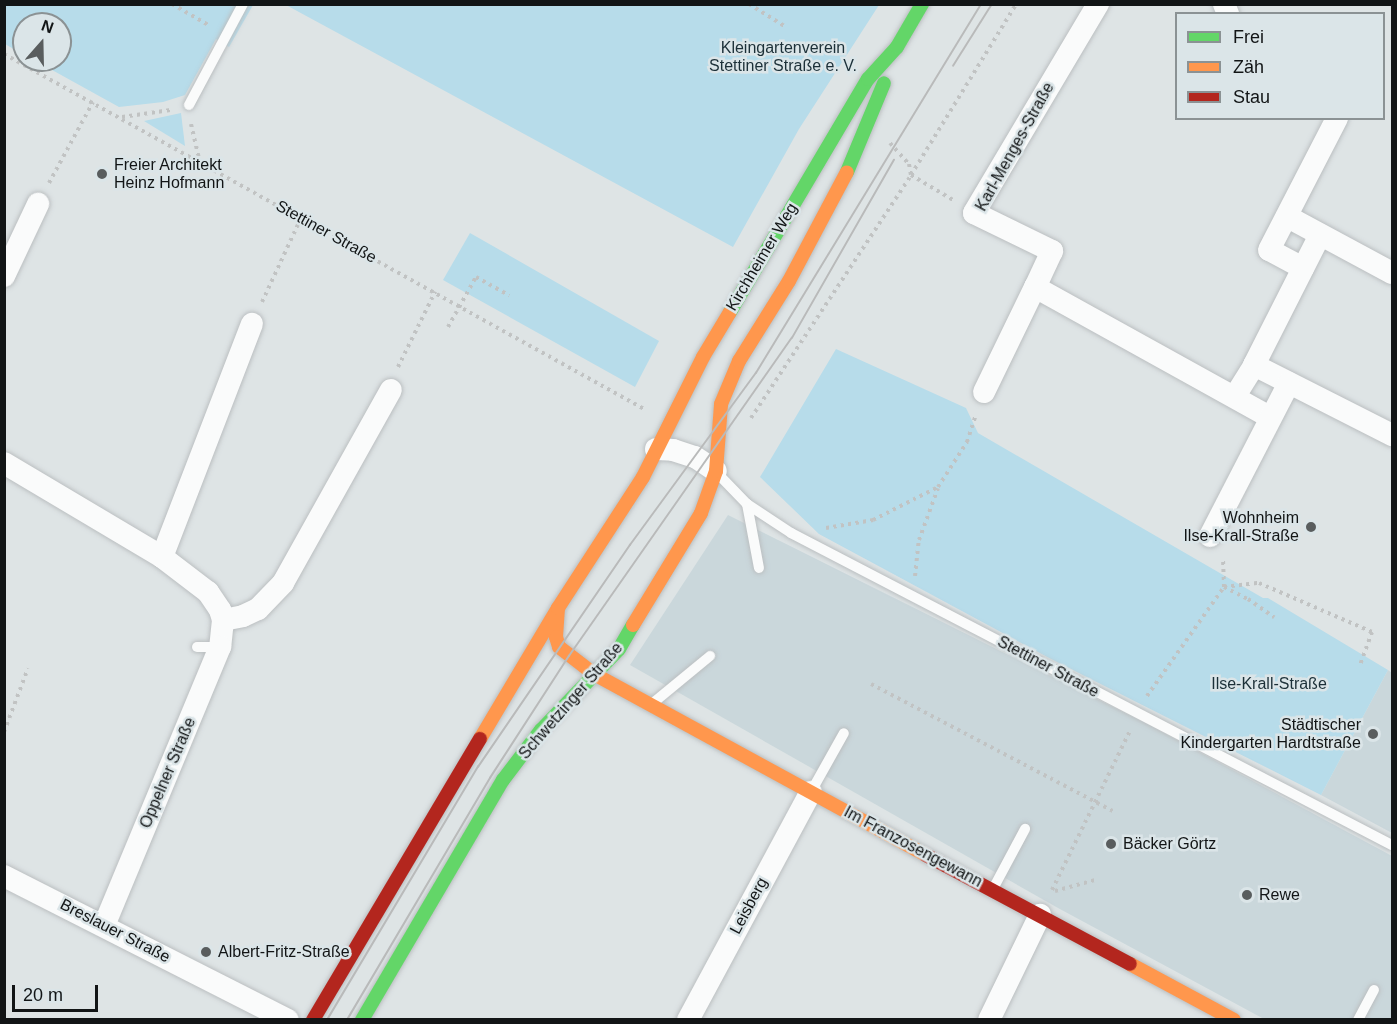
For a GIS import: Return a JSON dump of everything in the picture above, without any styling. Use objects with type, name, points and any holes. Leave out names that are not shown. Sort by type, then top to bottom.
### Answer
[{"type":"street","name":"Kirchheimer Weg","points":[[716,471],[721,404],[727,388],[740,361],[842,185],[897,47],[922,4]]},
{"type":"street","name":"Karl-Menges-Straße","points":[[984,392],[1052,251],[974,213],[1098,4]]},
{"type":"street","name":"Kirchheimer Weg","points":[[558,608],[643,477],[703,357],[868,79],[897,47]]},
{"type":"street","points":[[1303,268],[1269,250],[1336,120]]},
{"type":"street","points":[[4,276],[38,204]]},
{"type":"street","points":[[1288,217],[1392,273]]},
{"type":"street","points":[[1235,396],[1320,236]]},
{"type":"street","points":[[1035,287],[1270,417]]},
{"type":"street","points":[[162,557],[252,324]]},
{"type":"street","points":[[1254,364],[1392,435]]},
{"type":"street","points":[[1210,536],[1289,383]]},
{"type":"street","points":[[4,463],[162,557],[208,592],[220,610],[223,620],[243,616],[258,609],[283,583],[391,390]]},
{"type":"street","points":[[656,449],[673,450],[695,457],[716,471]]},
{"type":"street","name":"Schwetzinger Straße","points":[[362,1020],[503,780],[541,730],[619,649],[678,554],[709,496],[716,471]]},
{"type":"street","points":[[313,1020],[558,608]]},
{"type":"street","name":"Im Franzosengewann","points":[[558,608],[556,637],[559,647],[594,674],[649,706],[1233,1020]]},
{"type":"street","name":"Oppelner Straße","points":[[104,925],[220,648],[223,620]]},
{"type":"street","name":"Leisberg","points":[[688,1020],[811,792]]},
{"type":"street","name":"Breslauer Straße","points":[[4,876],[288,1020]]},
{"type":"street","points":[[989,1020],[1040,915]]},
{"type":"lane","points":[[189,105],[243,4]]},
{"type":"lane","name":"Stettiner Straße","points":[[716,471],[747,504],[791,533],[1392,845]]},
{"type":"lane","points":[[747,504],[759,568]]},
{"type":"lane","points":[[197,647],[220,648]]},
{"type":"lane","points":[[649,706],[711,656]]},
{"type":"lane","points":[[811,792],[844,733]]},
{"type":"lane","points":[[993,890],[1025,829]]},
{"type":"lane","points":[[1358,1020],[1374,990]]},
{"type":"path","points":[[172,4],[226,34]]},
{"type":"path","points":[[749,4],[786,27]]},
{"type":"path","points":[[749,422],[911,175],[1016,4]]},
{"type":"path","name":"Stettiner Straße","points":[[4,54],[199,160],[646,410]]},
{"type":"path","points":[[38,204],[93,102]]},
{"type":"path","points":[[121,117],[189,105],[199,160]]},
{"type":"path","points":[[884,135],[909,164],[911,175],[974,213]]},
{"type":"path","points":[[252,324],[301,218]]},
{"type":"path","points":[[448,327],[476,277],[509,296]]},
{"type":"path","points":[[391,390],[400,360],[435,292]]},
{"type":"path","points":[[913,597],[919,540],[938,487],[967,442],[984,392]]},
{"type":"path","points":[[791,533],[873,520],[938,487]]},
{"type":"path","points":[[1040,915],[1150,689],[1224,586],[1225,559],[1210,536]]},
{"type":"path","points":[[1224,586],[1259,583],[1372,632],[1360,665]]},
{"type":"path","points":[[1224,586],[1274,617]]},
{"type":"path","points":[[4,732],[28,668]]},
{"type":"path","points":[[871,684],[1113,811]]},
{"type":"path","points":[[1051,891],[1095,880]]},
{"type":"shaded area","points":[[728,515],[1149,725],[1392,856],[1392,1019],[1264,1019],[1058,908],[630,665]]},
{"type":"shaded area","name":"Städtischer Kindergarten Hardtstraße","points":[[1388,670],[1392,673],[1392,833],[1321,795]]},
{"type":"green space","points":[[4,5],[253,5],[229,47],[216,39],[185,95],[163,102],[119,107],[56,72],[72,72],[72,12],[12,12],[12,48],[5,44]]},
{"type":"green space","name":"Kleingartenverein Stettiner Straße e. V.","points":[[286,5],[879,5],[799,129],[733,247]]},
{"type":"green space","points":[[181,113],[185,146],[144,121]]},
{"type":"green space","points":[[470,233],[659,341],[635,387],[443,280]]},
{"type":"green space","name":"Ilse-Krall-Straße","points":[[836,349],[966,408],[978,433],[1263,598],[1268,598],[1388,670],[1321,795],[1051,659],[819,534],[760,477]]},
{"type":"tram line","points":[[327,1020],[478,767],[630,545],[756,373],[981,4]]},
{"type":"tram line","points":[[953,66],[992,4]]},
{"type":"tram line","points":[[347,1020],[490,778],[569,656],[792,338],[894,160]]},
{"type":"traffic: fast","points":[[730,312],[868,79],[897,47],[922,4]]},
{"type":"traffic: fast","points":[[847,172],[884,83]]},
{"type":"traffic: fast","points":[[362,1020],[503,780],[541,730],[619,649],[633,625]]},
{"type":"traffic: slow","points":[[633,625],[701,513],[716,471],[721,404],[739,361],[789,281],[847,172]]},
{"type":"traffic: slow","points":[[480,739],[558,608],[643,477],[703,357],[730,312]]},
{"type":"traffic: slow","points":[[558,608],[556,637],[559,647],[594,674],[926,855]]},
{"type":"traffic: slow","points":[[1130,964],[1234,1020]]},
{"type":"traffic: jam","points":[[313,1020],[480,739]]},
{"type":"traffic: jam","points":[[926,855],[1130,964]]},
{"type":"place","name":"Freier Architekt Heinz Hofmann","points":[[102,174]]},
{"type":"place","name":"Wohnheim Ilse-Krall-Straße","points":[[1311,527]]},
{"type":"place","name":"Städtischer Kindergarten Hardtstraße","points":[[1373,734]]},
{"type":"place","name":"Bäcker Görtz","points":[[1111,844]]},
{"type":"place","name":"Rewe","points":[[1247,895]]},
{"type":"place","name":"Albert-Fritz-Straße","points":[[206,952]]}]
